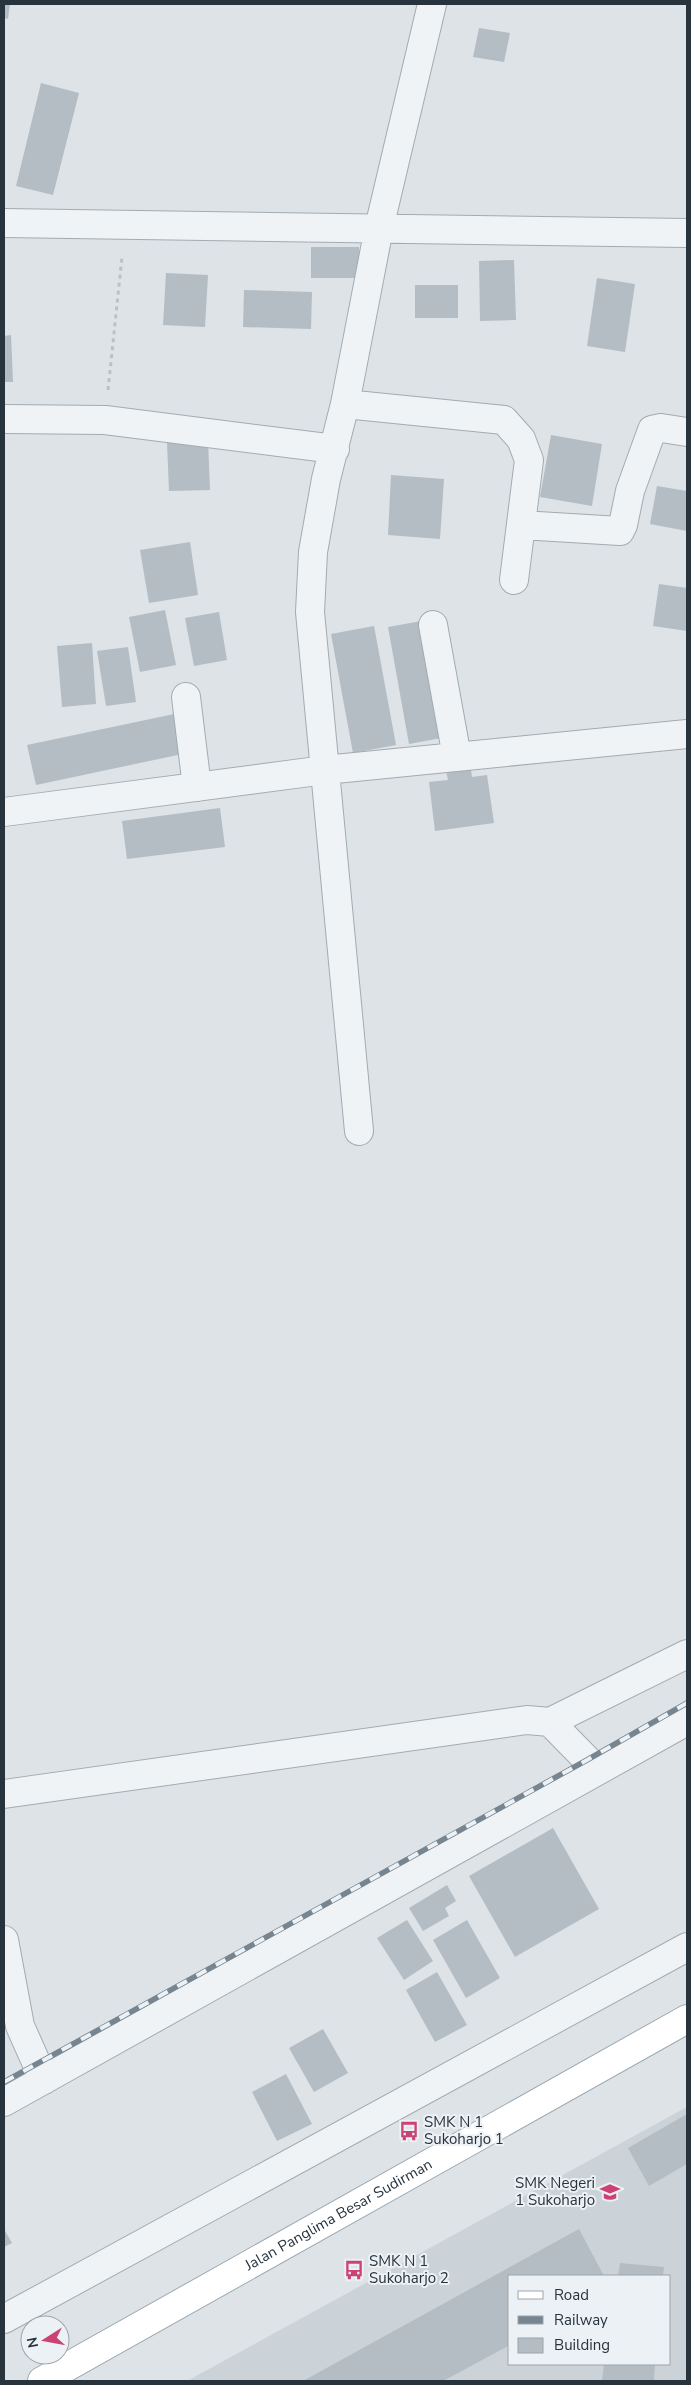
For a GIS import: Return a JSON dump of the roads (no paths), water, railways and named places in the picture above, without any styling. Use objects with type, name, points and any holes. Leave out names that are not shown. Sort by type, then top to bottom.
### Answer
[{"type":"main road","name":"Jalan Panglima Besar Sudirman","points":[[42,2381],[687,2020]]},
{"type":"street","points":[[359,1131],[310,612],[313,552],[326,479],[345,404],[380,228],[432,4]]},
{"type":"street","points":[[4,223],[687,233]]},
{"type":"street","points":[[345,404],[504,420],[521,439],[529,460],[514,580]]},
{"type":"street","points":[[4,420],[106,420],[335,448]]},
{"type":"street","points":[[521,525],[620,531],[630,491],[652,430],[661,428],[687,432]]},
{"type":"street","points":[[433,625],[456,757]]},
{"type":"street","points":[[186,697],[197,787]]},
{"type":"street","points":[[4,812],[325,770],[687,734]]},
{"type":"street","points":[[4,1794],[527,1720],[550,1722],[687,1654]]},
{"type":"street","points":[[4,2102],[687,1721]]},
{"type":"street","points":[[550,1722],[598,1770]]},
{"type":"street","points":[[4,1940],[20,2026],[44,2080]]},
{"type":"street","points":[[4,2319],[687,1948]]},
{"type":"railway","points":[[4,2082],[687,1703]]},
{"type":"place","name":"SMK N 1 Sukoharjo 1","points":[[409,2131]]},
{"type":"place","name":"SMK Negeri 1 Sukoharjo","points":[[610,2192]]},
{"type":"place","name":"SMK N 1 Sukoharjo 2","points":[[354,2270]]}]
